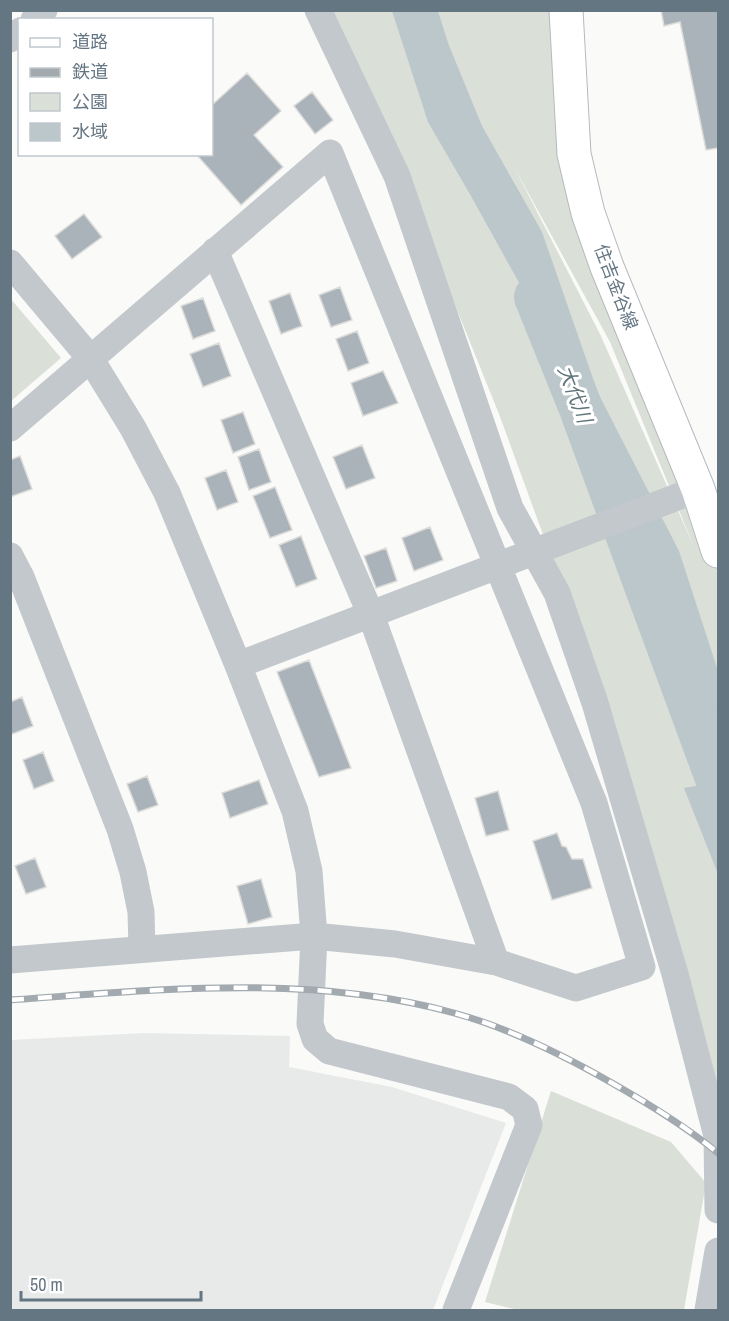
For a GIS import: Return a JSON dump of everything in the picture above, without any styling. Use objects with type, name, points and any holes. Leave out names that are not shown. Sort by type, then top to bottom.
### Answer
[{"type":"main road","name":"住吉金谷線","points":[[566,10],[574,154],[588,213],[607,267],[698,489],[718,551]]},
{"type":"street","points":[[318,10],[397,176],[510,508],[557,593],[595,703],[672,963],[717,1136],[718,1210]]},
{"type":"street","points":[[10,428],[330,153],[594,804],[642,967],[576,988],[496,962],[395,944],[314,936],[142,950],[12,956]]},
{"type":"street","points":[[215,251],[371,615],[496,962]]},
{"type":"street","points":[[10,263],[90,358],[134,428],[167,493],[238,665],[295,811],[309,871],[314,936],[310,1024],[315,1040],[329,1051],[509,1097],[525,1108],[529,1125],[459,1310]]},
{"type":"street","points":[[238,665],[698,489]]},
{"type":"street","points":[[10,556],[21,577],[120,829],[133,872],[141,912],[142,950]]},
{"type":"street","points":[[708,1311],[718,1251]]},
{"type":"shaded area","points":[[144,1033],[290,1036],[289,1067],[392,1087],[506,1123],[433,1310],[11,1310],[11,1040]]},
{"type":"green space","points":[[331,11],[549,11],[573,202],[718,551],[718,1119],[587,655],[499,414],[411,196]],"holes":[[[514,167],[610,342],[694,547],[600,334]]]},
{"type":"green space","points":[[10,298],[61,358],[11,401],[10,401]]},
{"type":"green space","points":[[551,1091],[671,1142],[706,1183],[684,1310],[518,1310],[485,1302]]},
{"type":"water","points":[[392,11],[438,11],[448,43],[482,126],[542,232],[598,393],[679,551],[718,671],[718,769],[699,773],[693,666],[670,594],[595,420],[428,122]]},
{"type":"water","points":[[718,782],[718,874],[684,788]]},
{"type":"building","points":[[661,10],[718,10],[718,148],[706,150],[680,22],[664,26]]},
{"type":"building","points":[[247,73],[281,111],[254,135],[283,167],[241,205],[198,156],[213,156],[213,104]]},
{"type":"building","points":[[312,92],[333,120],[315,134],[294,106]]},
{"type":"building","points":[[84,214],[102,237],[72,259],[55,236]]},
{"type":"building","points":[[340,287],[352,320],[331,327],[319,295]]},
{"type":"building","points":[[290,293],[302,326],[281,334],[269,301]]},
{"type":"building","points":[[203,298],[215,331],[193,339],[181,306]]},
{"type":"building","points":[[357,331],[369,363],[348,371],[336,339]]},
{"type":"building","points":[[219,343],[231,376],[203,387],[190,354]]},
{"type":"building","points":[[383,371],[398,403],[363,416],[351,383]]},
{"type":"building","points":[[243,412],[255,444],[233,453],[221,420]]},
{"type":"building","points":[[362,445],[375,478],[346,489],[333,457]]},
{"type":"building","points":[[259,449],[271,482],[249,490],[238,457]]},
{"type":"building","points":[[20,456],[32,489],[10,497],[10,460]]},
{"type":"building","points":[[226,470],[238,502],[217,510],[205,478]]},
{"type":"building","points":[[275,487],[292,530],[270,538],[253,496]]},
{"type":"building","points":[[430,527],[443,560],[414,571],[402,538]]},
{"type":"building","points":[[301,536],[317,579],[296,587],[279,545]]},
{"type":"building","points":[[386,548],[397,581],[376,588],[364,556]]},
{"type":"building","points":[[309,660],[351,768],[319,777],[277,672]]},
{"type":"building","points":[[22,697],[33,726],[12,734],[10,702]]},
{"type":"building","points":[[43,752],[54,781],[34,789],[23,760]]},
{"type":"building","points":[[147,776],[158,805],[138,812],[127,784]]},
{"type":"building","points":[[259,780],[268,804],[230,818],[222,793]]},
{"type":"building","points":[[498,791],[509,830],[486,836],[475,798]]},
{"type":"building","points":[[557,833],[562,846],[566,847],[572,859],[583,859],[592,888],[552,900],[533,841]]},
{"type":"building","points":[[35,858],[46,887],[26,894],[15,866]]},
{"type":"building","points":[[261,879],[272,917],[248,924],[237,886]]},
{"type":"waterway","name":"大代川","points":[[536,297],[580,406],[718,781]]},
{"type":"railway","points":[[10,1000],[121,992],[233,988],[344,993],[399,1001],[475,1019],[515,1034],[555,1053],[653,1107],[718,1153]]}]
